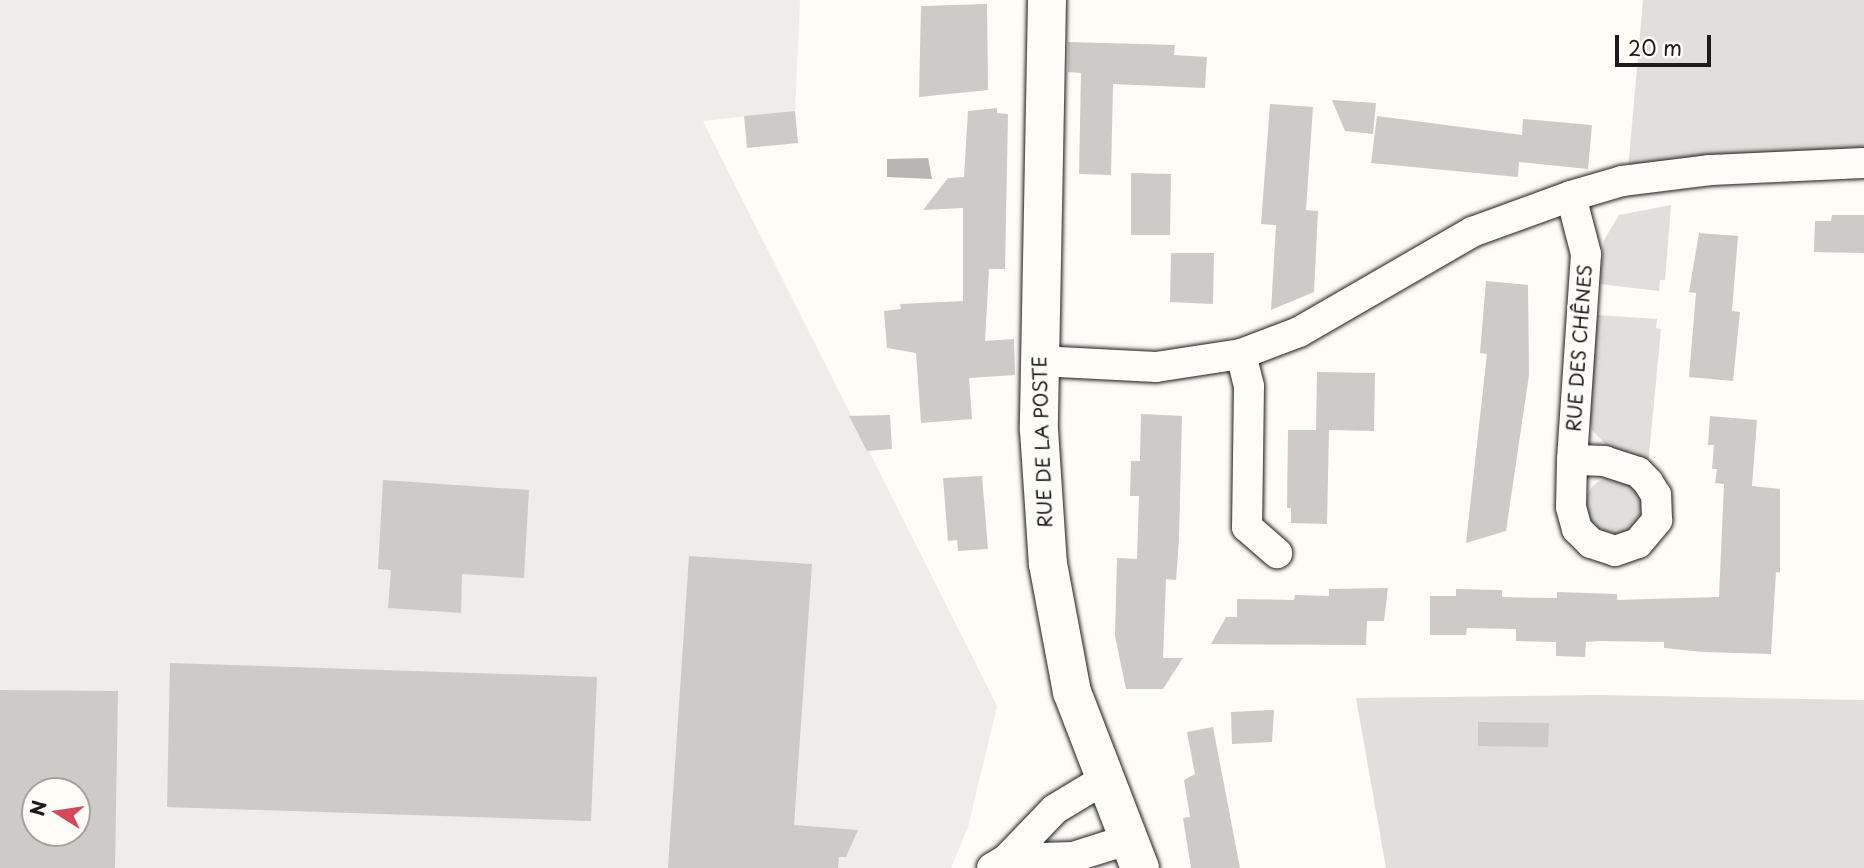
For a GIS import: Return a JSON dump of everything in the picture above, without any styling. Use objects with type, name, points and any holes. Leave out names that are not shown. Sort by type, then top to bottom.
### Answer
[{"type":"street","name":"RUE DE LA POSTE","points":[[1047,0],[1038,361],[1039,443],[1054,608],[1072,692],[1103,780],[1134,854]]},
{"type":"street","points":[[1038,361],[1156,368],[1241,354],[1298,332],[1472,232],[1571,196],[1622,181],[1710,170],[1864,163]]},
{"type":"street","name":"RUE DES CHÊNES","points":[[1571,196],[1586,254],[1572,460]]},
{"type":"street","points":[[1241,354],[1249,386],[1247,527],[1277,553]]},
{"type":"street","points":[[1000,864],[1055,809],[1103,780]]},
{"type":"street","points":[[1000,864],[1134,854]]},
{"type":"shaded area","points":[[0,0],[800,0],[795,111],[703,121],[997,706],[968,827],[951,868],[0,868]]},
{"type":"shaded area","points":[[1643,0],[1864,0],[1864,153],[1628,170]]},
{"type":"shaded area","points":[[928,158],[932,179],[887,177],[887,159]]},
{"type":"shaded area","points":[[1671,205],[1665,280],[1660,280],[1659,291],[1600,284],[1604,240],[1619,215]]},
{"type":"shaded area","points":[[1597,315],[1657,319],[1656,328],[1661,329],[1648,465],[1610,449],[1592,430],[1589,417]]},
{"type":"shaded area","points":[[1608,477],[1620,477],[1635,485],[1643,500],[1643,512],[1635,527],[1620,535],[1608,535],[1593,527],[1585,512],[1585,500],[1593,485]]},
{"type":"shaded area","points":[[1597,695],[1864,700],[1864,868],[1386,868],[1356,698]]},
{"type":"building","points":[[987,4],[988,90],[919,97],[921,6]]},
{"type":"building","points":[[1068,42],[1175,45],[1174,55],[1207,57],[1205,88],[1113,84],[1111,175],[1079,174],[1081,73],[1068,72]]},
{"type":"building","points":[[1332,100],[1376,103],[1373,134],[1345,131]]},
{"type":"building","points":[[1270,104],[1313,107],[1306,210],[1318,211],[1314,292],[1271,310],[1276,225],[1261,224]]},
{"type":"building","points":[[997,108],[997,113],[1008,114],[1005,269],[989,269],[985,341],[1014,339],[1015,375],[969,378],[972,419],[921,423],[916,353],[887,348],[884,311],[901,309],[900,304],[963,301],[963,208],[923,210],[948,178],[964,177],[968,111]]},
{"type":"building","points":[[795,111],[798,143],[747,148],[744,116]]},
{"type":"building","points":[[1377,116],[1522,135],[1523,119],[1592,125],[1588,169],[1519,162],[1518,177],[1371,163]]},
{"type":"building","points":[[1131,173],[1171,174],[1170,235],[1131,235]]},
{"type":"building","points":[[1832,215],[1864,215],[1864,253],[1814,252],[1815,221],[1831,221]]},
{"type":"building","points":[[1699,233],[1738,236],[1732,311],[1740,312],[1733,381],[1689,377],[1696,293],[1689,292]]},
{"type":"building","points":[[1171,253],[1214,253],[1213,304],[1170,302]]},
{"type":"building","points":[[1486,281],[1528,285],[1529,375],[1506,531],[1466,543],[1487,354],[1480,353]]},
{"type":"building","points":[[1317,372],[1375,373],[1374,431],[1329,430],[1327,524],[1291,523],[1291,508],[1287,508],[1288,430],[1316,430]]},
{"type":"building","points":[[1141,414],[1182,416],[1176,580],[1166,579],[1163,658],[1183,658],[1163,689],[1126,689],[1115,636],[1117,558],[1137,559],[1139,496],[1130,496],[1131,461],[1140,461]]},
{"type":"building","points":[[890,415],[892,449],[867,451],[849,416]]},
{"type":"building","points":[[1710,416],[1757,420],[1752,486],[1780,489],[1780,573],[1776,572],[1771,654],[1664,648],[1664,642],[1600,641],[1586,642],[1585,657],[1556,656],[1556,642],[1516,641],[1516,629],[1467,628],[1466,635],[1430,635],[1430,596],[1456,596],[1456,589],[1502,590],[1502,597],[1557,598],[1557,592],[1617,594],[1617,600],[1719,597],[1724,484],[1715,483],[1717,469],[1712,469],[1714,445],[1708,445]]},
{"type":"building","points":[[982,476],[988,549],[958,551],[957,540],[948,541],[943,478]]},
{"type":"building","points":[[383,480],[529,490],[524,578],[462,574],[461,613],[388,608],[391,570],[378,569]]},
{"type":"building","points":[[689,556],[812,564],[794,825],[858,830],[846,857],[839,857],[838,868],[668,868]]},
{"type":"building","points":[[1388,588],[1384,621],[1367,621],[1366,645],[1211,644],[1226,617],[1237,617],[1237,599],[1294,600],[1295,595],[1329,596],[1329,589]]},
{"type":"building","points":[[170,663],[597,677],[591,821],[167,807]]},
{"type":"building","points":[[0,690],[118,691],[115,868],[0,868]]},
{"type":"building","points":[[1274,710],[1272,742],[1232,744],[1231,712]]},
{"type":"building","points":[[1478,722],[1549,723],[1548,747],[1478,746]]},
{"type":"building","points":[[1213,727],[1240,868],[1191,868],[1183,818],[1190,817],[1184,780],[1195,774],[1187,732]]}]
